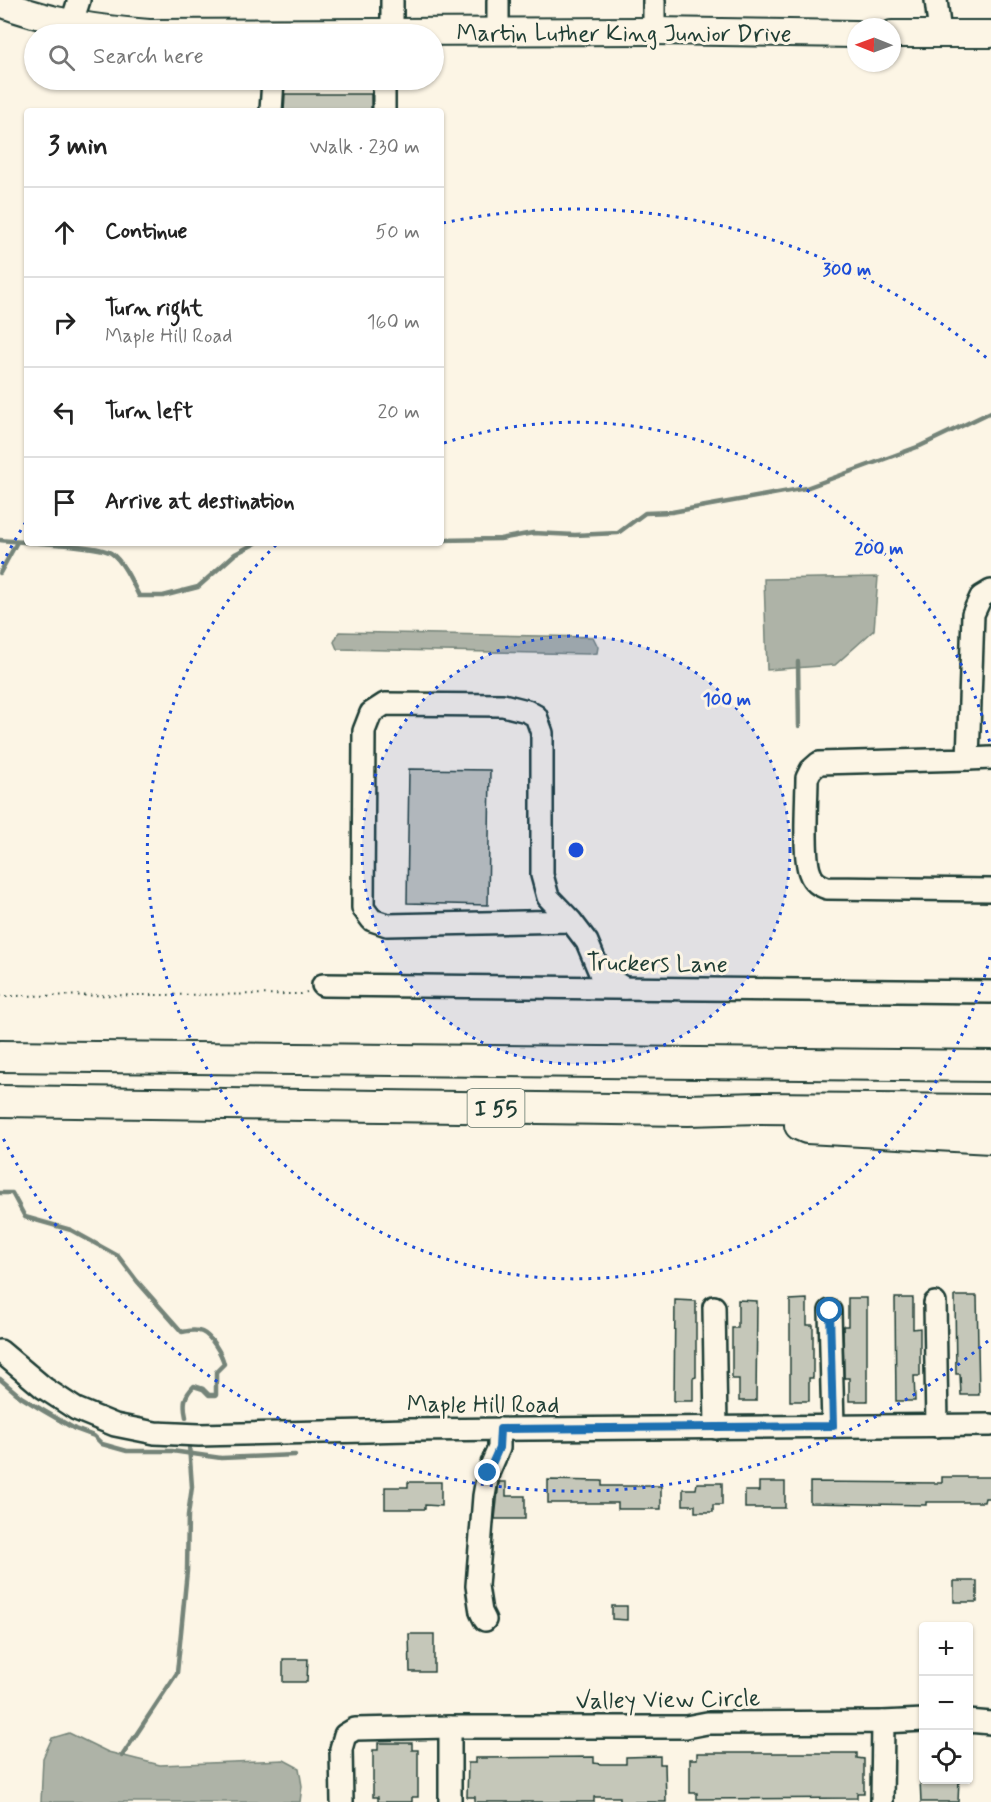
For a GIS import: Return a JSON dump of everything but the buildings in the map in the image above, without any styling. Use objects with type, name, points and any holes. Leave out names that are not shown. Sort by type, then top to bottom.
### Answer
[{"type":"highway","name":"I 55","points":[[0,1056],[991,1066]]},
{"type":"highway","points":[[933,1065],[991,1056]]},
{"type":"highway","name":"I 55","points":[[0,1101],[688,1110],[759,1108],[991,1110]]},
{"type":"highway","points":[[759,1108],[807,1128],[991,1138]]},
{"type":"main road","name":"Martin Luther King Junior Drive","points":[[0,3],[32,15],[67,24]]},
{"type":"main road","name":"Martin Luther King Junior Drive","points":[[444,33],[654,31],[847,34]]},
{"type":"main road","points":[[901,34],[991,34]]},
{"type":"street","points":[[71,24],[78,0]]},
{"type":"street","points":[[388,24],[392,0]]},
{"type":"street","points":[[498,0],[498,33]]},
{"type":"street","points":[[654,0],[654,31]]},
{"type":"street","points":[[936,0],[940,34]]},
{"type":"street","points":[[271,108],[272,90]]},
{"type":"street","points":[[384,90],[384,108]]},
{"type":"street","points":[[968,759],[973,614],[981,597],[991,591]]},
{"type":"street","points":[[571,921],[387,925],[372,920],[363,908],[364,731],[371,712],[385,704],[503,705],[527,711],[536,716],[542,733],[542,875],[548,897],[571,921],[586,942],[600,973],[624,988]]},
{"type":"street","points":[[991,758],[819,763],[811,770],[807,778],[808,868],[818,884],[827,888],[991,890]]},
{"type":"street","name":"Truckers Lane","points":[[323,985],[991,992]]},
{"type":"street","points":[[935,1303],[937,1426]]},
{"type":"street","points":[[714,1307],[716,1428]]},
{"type":"street","points":[[830,1311],[833,1426]]},
{"type":"street","name":"Maple Hill Road","points":[[0,1351],[44,1388],[76,1409],[106,1422],[146,1432],[199,1435],[500,1429],[991,1425]]},
{"type":"street","points":[[485,1620],[478,1594],[484,1496],[488,1473],[499,1448],[500,1429]]},
{"type":"street","name":"Valley View Circle","points":[[342,1802],[341,1749],[345,1735],[355,1729],[450,1726],[686,1727],[707,1723],[919,1720]]},
{"type":"street","points":[[973,1721],[991,1723]]},
{"type":"street","points":[[882,1802],[883,1722]]},
{"type":"street","points":[[450,1726],[450,1802]]},
{"type":"path","points":[[0,996],[301,994],[323,985]]},
{"type":"shaded area","points":[[878,577],[874,630],[835,665],[767,670],[764,579]]},
{"type":"shaded area","points":[[339,632],[593,637],[598,647],[597,653],[589,654],[337,649],[334,642]]},
{"type":"shaded area","points":[[69,1733],[108,1752],[160,1765],[284,1760],[299,1768],[302,1786],[300,1802],[41,1802],[43,1758],[52,1738]]},
{"type":"waterway","points":[[444,540],[500,539],[533,533],[575,535],[618,533],[645,513],[672,512],[806,488],[920,446],[991,412]]},
{"type":"waterway","points":[[0,540],[24,542]]},
{"type":"waterway","points":[[0,573],[17,542]]},
{"type":"waterway","points":[[76,546],[111,553],[124,567],[139,596],[163,596],[198,587],[235,554],[250,546]]},
{"type":"waterway","points":[[798,662],[799,726]]},
{"type":"waterway","points":[[0,1193],[12,1193],[25,1217],[71,1230],[118,1256],[182,1332],[199,1331],[212,1341],[224,1364],[216,1372],[216,1395],[209,1395],[203,1389],[194,1386],[185,1400],[186,1417]]},
{"type":"waterway","points":[[0,1379],[21,1397],[75,1429],[94,1436],[102,1444],[127,1451],[172,1451],[221,1458],[295,1455]]},
{"type":"waterway","points":[[122,1756],[177,1673],[192,1487],[189,1445]]},
{"type":"route","points":[[488,1473],[499,1448],[500,1429],[833,1426],[830,1311]]}]
